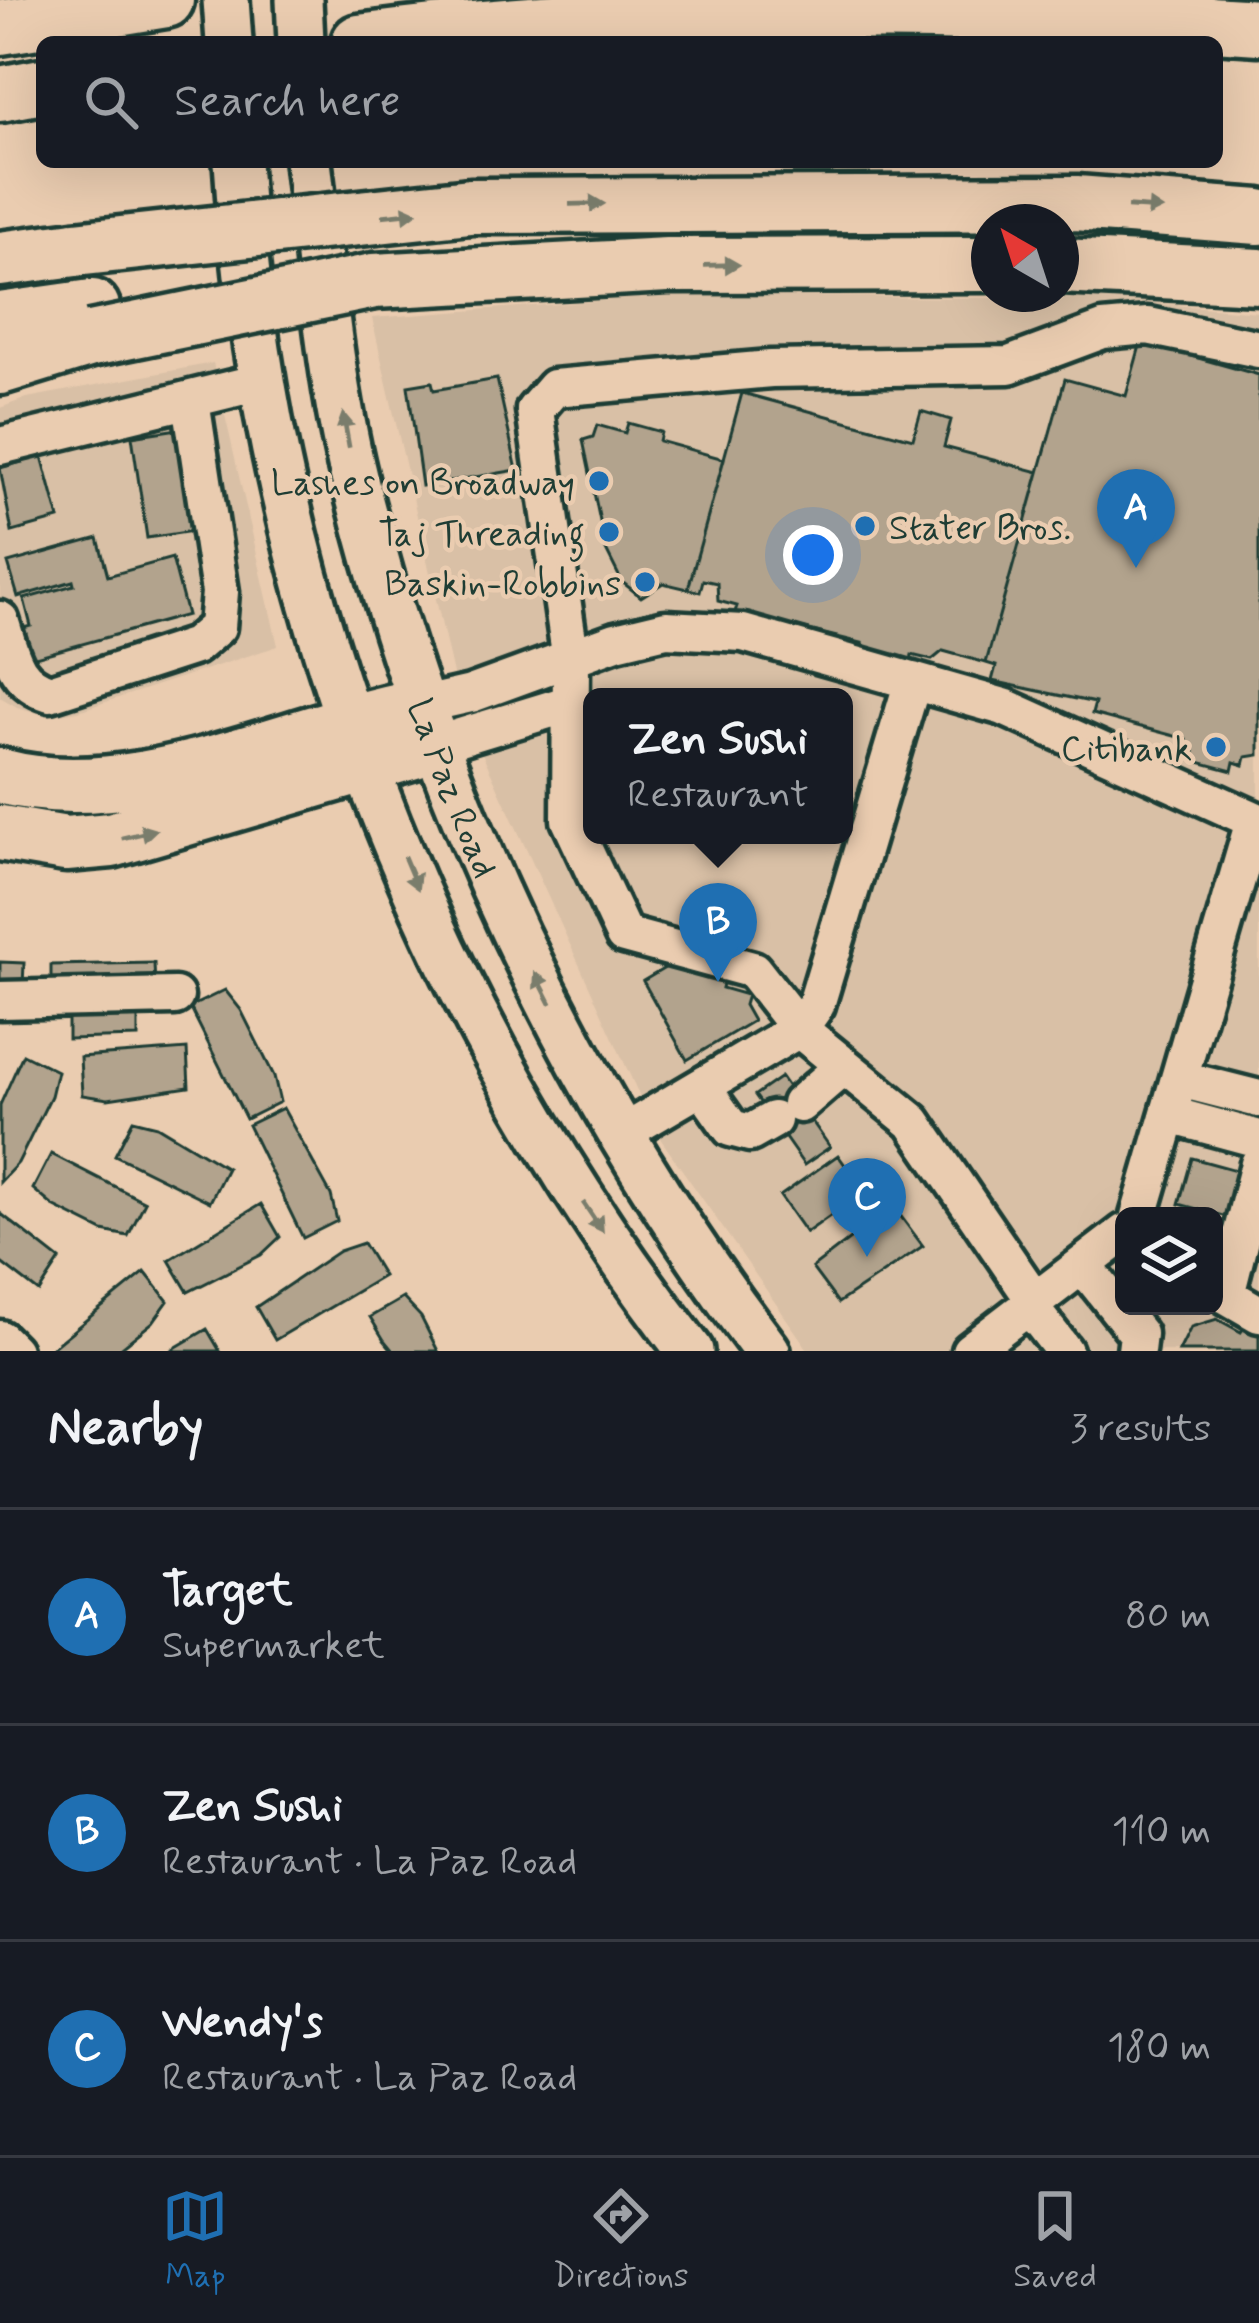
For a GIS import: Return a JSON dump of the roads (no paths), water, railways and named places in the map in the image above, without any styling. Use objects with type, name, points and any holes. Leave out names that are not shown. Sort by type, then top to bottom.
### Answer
[{"type":"highway","points":[[0,27],[166,0]]},
{"type":"highway","points":[[403,36],[661,15],[899,14],[1259,27]]},
{"type":"highway","points":[[0,94],[36,87]]},
{"type":"highway","points":[[0,260],[470,206],[1054,203],[1259,217]]},
{"type":"highway","points":[[0,320],[92,323],[374,281],[480,274],[667,265],[971,264]]},
{"type":"highway","points":[[1079,267],[1259,276]]},
{"type":"highway","points":[[0,368],[92,323]]},
{"type":"highway","points":[[0,776],[64,788],[109,786],[357,742],[426,725]]},
{"type":"highway","points":[[0,833],[66,844],[111,840],[357,742]]},
{"type":"main road","points":[[226,0],[229,36]]},
{"type":"main road","points":[[299,0],[301,36]]},
{"type":"main road","name":"La Paz Road","points":[[238,168],[260,382],[300,561],[357,742],[428,915],[536,1126],[593,1217],[691,1351]]},
{"type":"main road","name":"La Paz Road","points":[[309,168],[354,474],[426,725],[523,948],[621,1134],[767,1351]]},
{"type":"street","points":[[1064,1351],[913,1122],[799,1029],[753,970],[624,935],[570,820],[572,661],[535,410],[554,388],[771,369],[1009,364],[1103,330],[1148,326],[1259,350]]},
{"type":"street","points":[[0,446],[260,382]]},
{"type":"street","points":[[0,620],[17,674],[32,688],[50,693],[195,646],[217,627],[220,592],[191,401]]},
{"type":"street","points":[[426,725],[616,641],[666,629],[743,634],[1004,707],[1257,821],[1144,1207]]},
{"type":"street","points":[[621,1134],[799,1029],[816,1005],[913,681]]},
{"type":"street","points":[[426,725],[571,703]]},
{"type":"street","points":[[0,1000],[175,996]]},
{"type":"street","points":[[701,1087],[731,1128],[750,1133],[786,1112],[844,1066]]},
{"type":"street","points":[[1180,1079],[1259,1099]]},
{"type":"street","points":[[1170,1115],[1259,1139]]},
{"type":"street","points":[[1223,1281],[1259,1164]]},
{"type":"street","points":[[970,1351],[1115,1239]]},
{"type":"street","points":[[1083,1265],[1138,1334],[1136,1351]]},
{"type":"street","points":[[1223,1293],[1259,1314]]},
{"type":"street","points":[[0,1339],[12,1351]]},
{"type":"place","name":"Lashes on Broadway","points":[[599,481]]},
{"type":"place","name":"Stater Bros.","points":[[865,526]]},
{"type":"place","name":"Taj Threading","points":[[609,532]]},
{"type":"place","name":"Target","points":[[1136,568]]},
{"type":"place","name":"Baskin-Robbins","points":[[645,582]]},
{"type":"place","name":"Citibank","points":[[1216,747]]},
{"type":"place","name":"Zen Sushi","points":[[718,982]]},
{"type":"place","name":"Wendy's","points":[[867,1257]]}]
